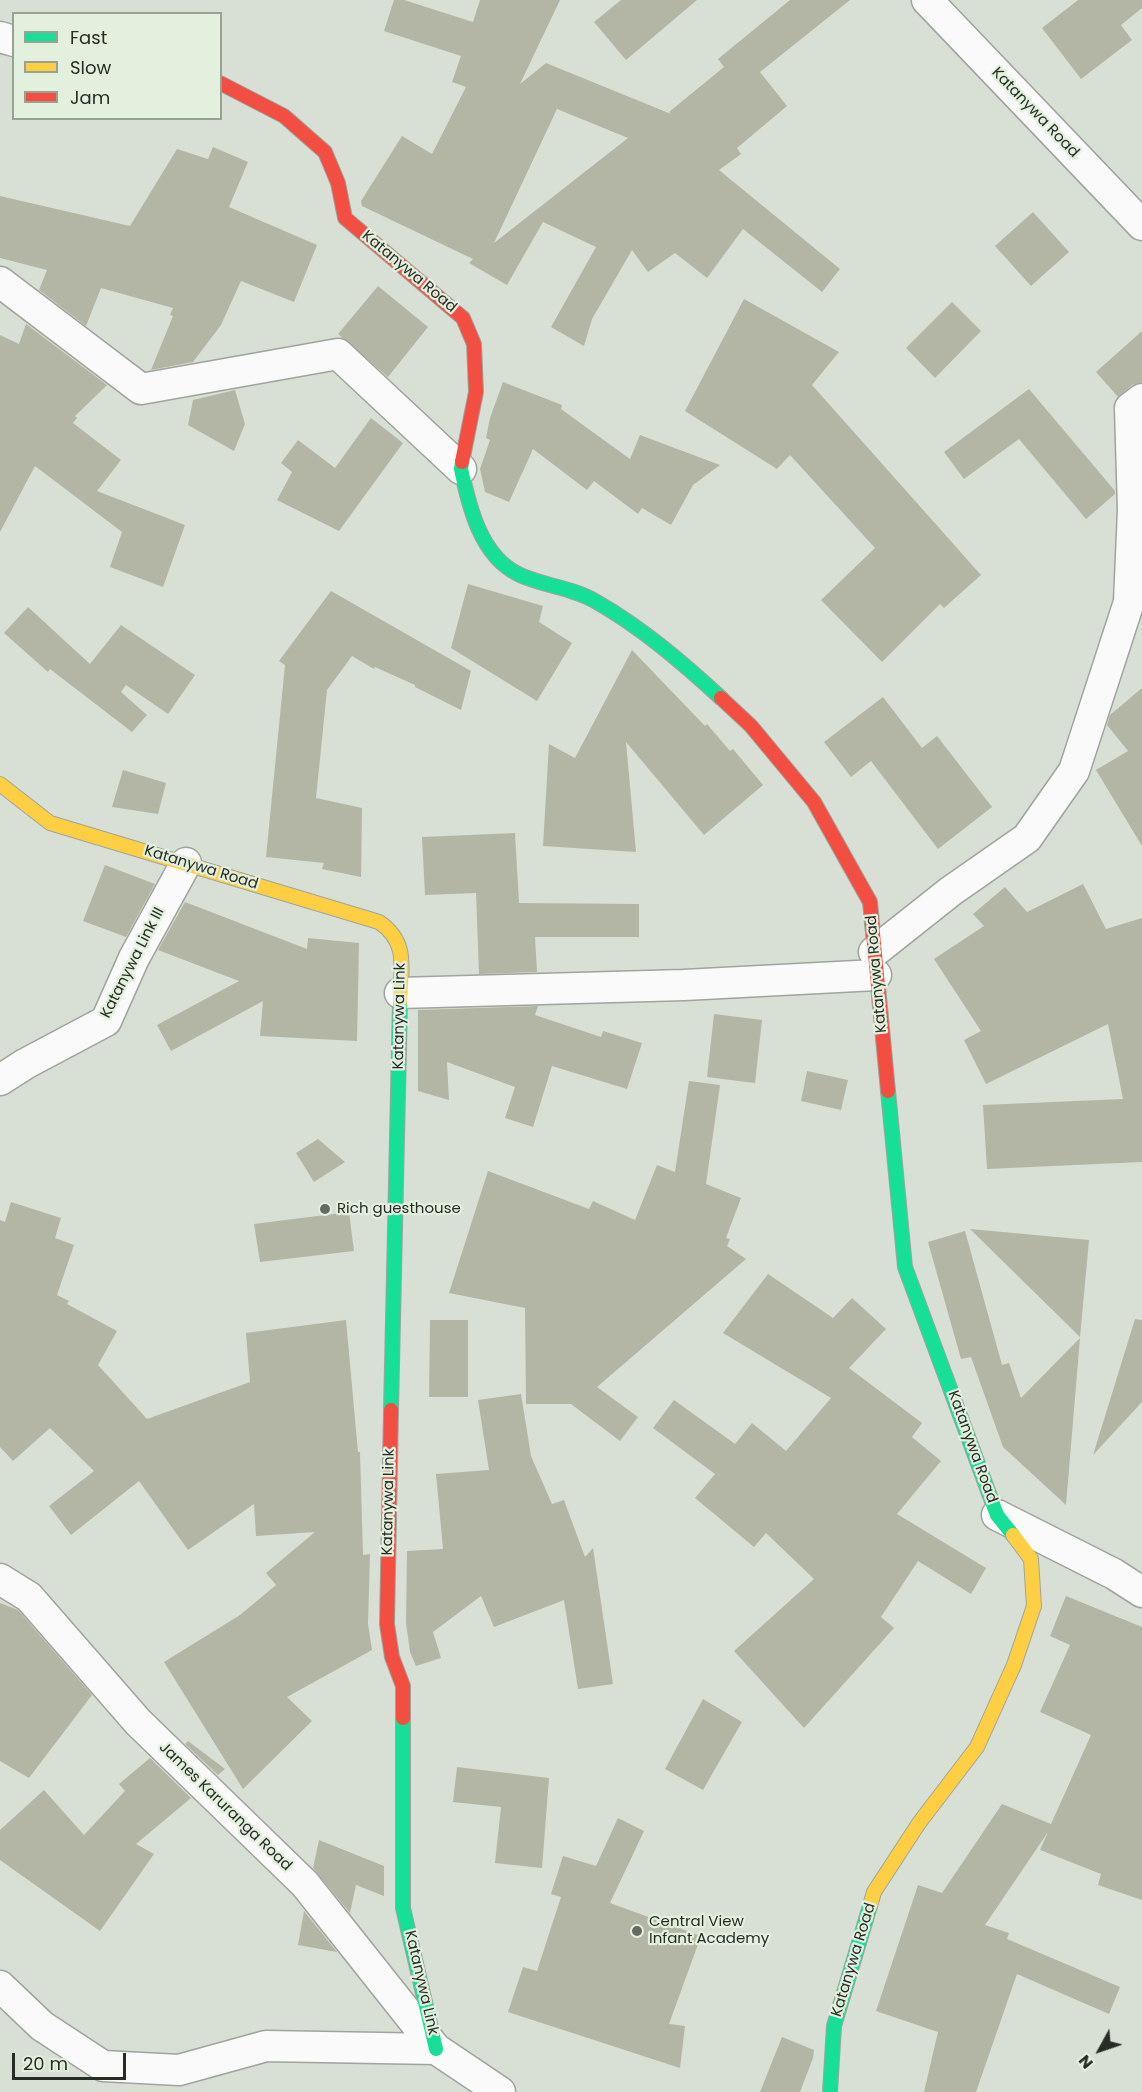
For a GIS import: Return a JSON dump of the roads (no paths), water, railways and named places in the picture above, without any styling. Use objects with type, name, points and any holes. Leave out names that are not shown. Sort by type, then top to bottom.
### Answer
[{"type":"street","name":"Katanywa Road","points":[[927,0],[1142,225]]},
{"type":"street","name":"Katanywa Road","points":[[222,84],[284,116],[325,152],[338,183],[345,218],[464,318],[474,344],[476,392],[461,469],[470,513],[489,548],[516,573],[594,600],[682,662],[751,726],[814,802],[870,902],[906,1267],[997,1515],[1031,1559],[1034,1606],[1014,1665],[977,1747],[920,1822],[874,1892],[834,2026],[830,2092]]},
{"type":"street","points":[[0,282],[141,388],[338,354],[461,469]]},
{"type":"street","points":[[400,993],[684,986],[875,964],[951,891],[1027,838],[1074,771],[1129,602],[1133,510],[1130,408],[1142,399]]},
{"type":"street","name":"Katanywa Road","points":[[0,784],[21,798],[50,823],[379,922],[393,931],[401,948]]},
{"type":"street","name":"Katanywa Link III","points":[[0,1080],[25,1064],[106,1021],[134,958],[186,863]]},
{"type":"street","name":"Katanywa Link","points":[[401,948],[387,1624],[392,1657],[403,1686],[403,1908],[436,2049]]},
{"type":"street","points":[[997,1515],[1114,1574],[1142,1592]]},
{"type":"street","name":"James Karuranga Road","points":[[0,1579],[29,1597],[138,1722],[305,1884],[436,2049],[500,2092]]},
{"type":"street","points":[[0,1986],[42,2026],[103,2066],[180,2070],[266,2046],[436,2049]]},
{"type":"place","name":"Rich guesthouse","points":[[325,1209]]},
{"type":"place","name":"Central View Infant Academy","points":[[637,1931]]}]
